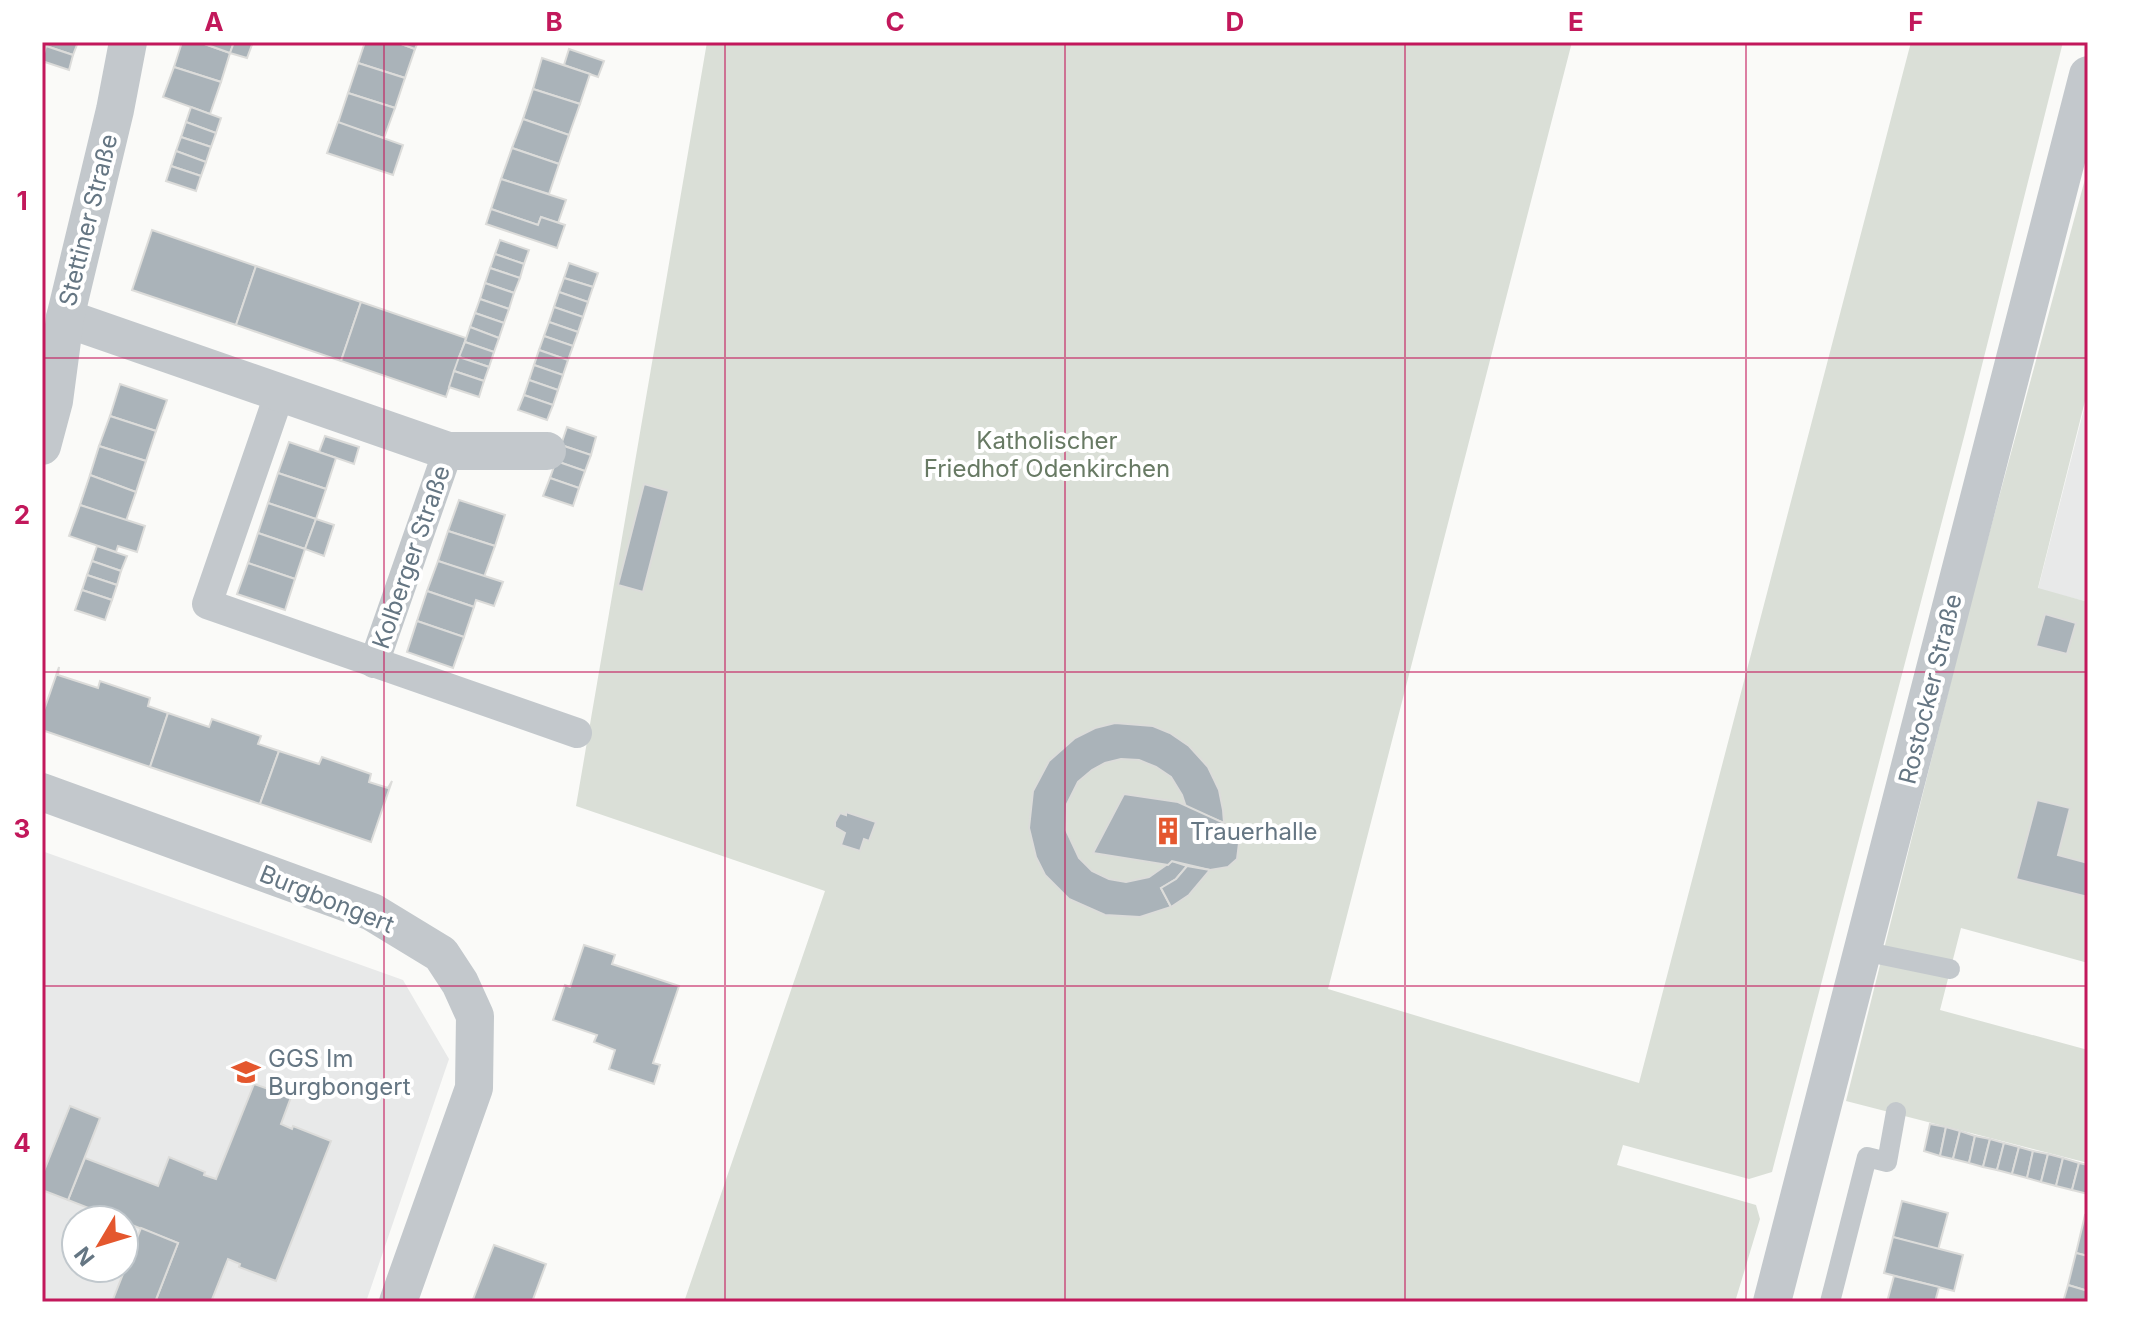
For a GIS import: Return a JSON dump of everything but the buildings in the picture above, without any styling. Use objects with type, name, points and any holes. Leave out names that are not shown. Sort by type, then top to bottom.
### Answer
[{"type":"street","name":"Stettiner Straße","points":[[42,446],[54,401],[65,318],[115,110],[128,42]]},
{"type":"street","name":"Rostocker Straße","points":[[1772,1302],[2088,75]]},
{"type":"street","name":"Kolberger Straße","points":[[65,318],[448,451],[547,451]]},
{"type":"street","name":"Kolberger Straße","points":[[280,392],[207,604],[577,733]]},
{"type":"street","name":"Kolberger Straße","points":[[374,663],[448,451]]},
{"type":"street","name":"Burgbongert","points":[[42,792],[372,912],[441,954],[460,983],[475,1016],[474,1088],[398,1302]]},
{"type":"lane","points":[[1863,951],[1950,969]]},
{"type":"lane","points":[[1830,1302],[1867,1157],[1887,1162],[1896,1112]]},
{"type":"shaded area","points":[[2088,393],[2088,602],[2038,589]]},
{"type":"shaded area","name":"GGS Im Burgbongert","points":[[42,851],[403,980],[449,1059],[366,1302],[42,1302]]},
{"type":"green space","name":"Katholischer Friedhof Odenkirchen","points":[[707,42],[1572,42],[1328,989],[1639,1083],[1911,42],[2063,42],[1965,433],[1772,1172],[1749,1179],[1623,1145],[1617,1165],[1756,1205],[1760,1219],[1735,1302],[684,1302],[825,891],[576,806]]},
{"type":"green space","points":[[2088,168],[2088,389],[2038,588],[2088,602],[2088,963],[1961,928],[1940,1010],[2088,1050],[2088,1163],[1846,1101],[1971,601]]},
{"type":"place","name":"Trauerhalle","points":[[1168,831]]},
{"type":"place","name":"GGS Im Burgbongert","points":[[246,1072]]}]
